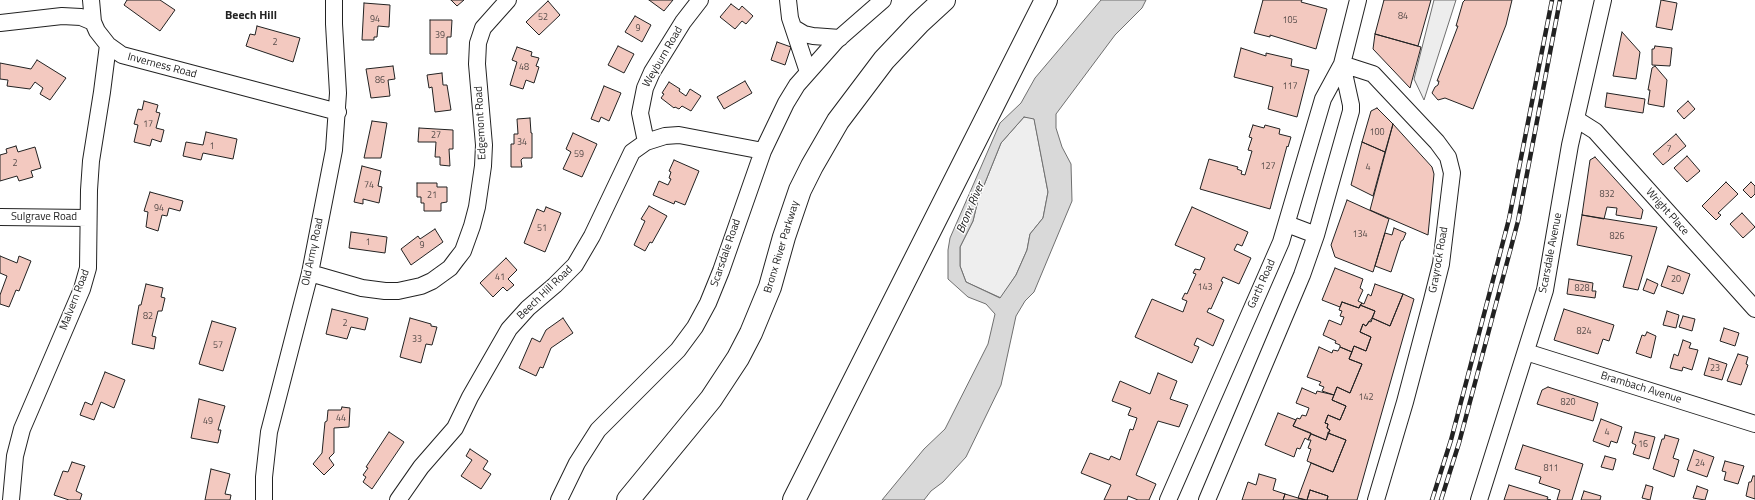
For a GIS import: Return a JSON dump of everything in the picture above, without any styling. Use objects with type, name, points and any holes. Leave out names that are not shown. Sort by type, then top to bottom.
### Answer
[{"type":"highway","name":"Bronx River Parkway","points":[[628,500],[711,399],[738,358],[751,333],[768,293],[789,220],[800,190],[838,121],[884,60],[919,23],[944,0]]},
{"type":"highway","points":[[794,500],[1046,0]]},
{"type":"street","points":[[0,23],[62,16],[80,16],[93,22],[91,0]]},
{"type":"street","name":"Old Army Road","points":[[264,500],[264,477],[269,432],[310,272],[330,174],[338,112],[334,0]]},
{"type":"street","name":"Edgemont Road","points":[[310,272],[374,290],[398,291],[421,286],[432,281],[450,268],[456,260],[462,251],[472,226],[477,208],[483,166],[484,145],[477,64],[478,43],[483,28],[508,0]]},
{"type":"street","name":"Weyburn Road","points":[[646,142],[640,113],[645,88],[683,22],[700,0]]},
{"type":"street","points":[[788,0],[788,12],[808,72]]},
{"type":"street","name":"Scarsdale Road","points":[[559,500],[581,457],[598,430],[678,350],[695,327],[708,303],[721,271],[763,151],[786,103],[797,85],[840,38],[882,0]]},
{"type":"street","name":"Garth Road","points":[[1168,500],[1281,242],[1323,99],[1342,64],[1358,0]]},
{"type":"street","name":"Scarsdale Avenue","points":[[1479,500],[1545,290],[1576,119],[1603,0]]},
{"type":"street","name":"Inverness Road","points":[[93,22],[108,45],[122,54],[138,60],[338,112]]},
{"type":"street","points":[[794,28],[804,34],[813,36],[840,38]]},
{"type":"street","name":"Malvern Road","points":[[11,500],[15,456],[22,430],[82,289],[88,268],[88,218],[91,161],[108,45]]},
{"type":"street","name":"Garth Road","points":[[1208,500],[1302,275],[1316,234],[1352,105],[1342,64]]},
{"type":"street","name":"Grayrock Road","points":[[1342,64],[1373,74],[1437,142],[1448,157],[1452,173],[1441,264],[1405,402],[1376,500]]},
{"type":"street","name":"Wright Place","points":[[1576,119],[1595,132],[1755,309]]},
{"type":"street","name":"Beech Hill Road","points":[[398,500],[421,467],[455,428],[470,397],[509,329],[528,308],[555,285],[575,265],[592,236],[627,158],[632,152],[646,142],[665,136],[679,135],[763,151]]},
{"type":"street","name":"Sulgrave Road","points":[[0,217],[88,218]]},
{"type":"street","points":[[1287,224],[1316,234]]},
{"type":"street","name":"Brambach Avenue","points":[[1526,352],[1755,424]]},
{"type":"shaded area","points":[[1434,0],[1456,0],[1424,100],[1414,79]]},
{"type":"shaded area","points":[[1024,117],[1034,118],[1048,192],[1043,218],[1030,234],[1027,250],[1016,275],[1001,298],[966,282],[960,266],[960,247],[973,221],[978,200],[1001,143]]},
{"type":"water","name":"Bronx River","points":[[1101,0],[1146,0],[1142,8],[1115,35],[1056,114],[1056,128],[1062,147],[1071,164],[1072,201],[1034,292],[1025,301],[1016,316],[1001,385],[966,457],[943,482],[931,491],[924,500],[882,500],[924,449],[945,429],[988,344],[995,314],[986,304],[968,297],[948,279],[948,250],[950,238],[1000,123],[1021,103],[1035,78]],"holes":[[[1024,117],[1034,119],[1048,192],[1043,218],[1030,234],[1027,250],[1016,275],[1000,298],[966,282],[960,266],[960,247],[973,221],[978,200],[1001,143]]]},
{"type":"building","points":[[127,0],[160,0],[175,10],[160,31],[124,5]]},
{"type":"building","points":[[451,0],[464,0],[457,6]]},
{"type":"building","points":[[649,0],[673,0],[664,11]]},
{"type":"building","points":[[1263,0],[1302,0],[1301,2],[1327,9],[1316,49],[1270,35],[1270,37],[1254,33]]},
{"type":"building","points":[[1384,0],[1431,0],[1418,46],[1375,34]]},
{"type":"building","points":[[1465,0],[1512,0],[1506,25],[1473,109],[1445,98],[1438,100],[1432,93],[1438,85],[1439,81],[1437,81],[1458,26],[1456,26],[1463,2]]},
{"type":"building","points":[[1661,0],[1677,3],[1672,30],[1656,27]]},
{"type":"building","points":[[548,1],[560,15],[539,35],[526,22]]},
{"type":"building","points":[[364,3],[390,5],[389,27],[378,26],[377,37],[374,37],[374,40],[362,40]]},
{"type":"building","points":[[731,4],[739,10],[742,6],[753,16],[746,24],[742,21],[735,29],[720,17]]},
{"type":"building","points":[[635,16],[651,25],[642,42],[625,32]]},
{"type":"building","points":[[430,20],[452,20],[451,37],[447,37],[447,54],[430,54]]},
{"type":"building","points":[[257,26],[300,38],[293,62],[246,46],[250,34],[255,35]]},
{"type":"building","points":[[1622,32],[1640,52],[1636,79],[1613,76]]},
{"type":"building","points":[[1375,34],[1421,47],[1410,88],[1373,49]]},
{"type":"building","points":[[777,42],[791,47],[785,65],[771,60]]},
{"type":"building","points":[[618,46],[634,54],[624,73],[608,65]]},
{"type":"building","points":[[1655,46],[1672,48],[1670,66],[1652,65],[1652,49],[1654,49]]},
{"type":"building","points":[[517,47],[532,52],[531,56],[539,58],[536,66],[539,67],[534,83],[526,80],[523,89],[510,85],[517,62],[512,60]]},
{"type":"building","points":[[1241,48],[1266,56],[1266,53],[1292,59],[1291,66],[1309,70],[1297,117],[1268,109],[1273,87],[1234,77]]},
{"type":"building","points":[[37,60],[66,78],[50,100],[40,94],[43,88],[35,82],[30,89],[7,86],[8,80],[0,79],[0,63],[31,69]]},
{"type":"building","points":[[393,66],[395,79],[388,80],[390,96],[371,98],[366,69]]},
{"type":"building","points":[[1655,66],[1667,80],[1664,107],[1648,104],[1650,90],[1648,90],[1652,68]]},
{"type":"building","points":[[442,73],[443,85],[447,85],[451,110],[435,112],[432,87],[429,88],[427,75]]},
{"type":"building","points":[[745,81],[752,93],[724,109],[717,97]]},
{"type":"building","points":[[669,82],[680,89],[679,91],[686,96],[690,89],[701,96],[691,111],[682,106],[679,109],[674,108],[661,98],[664,94],[662,93]]},
{"type":"building","points":[[604,86],[621,93],[609,121],[601,117],[599,122],[591,119]]},
{"type":"building","points":[[1607,93],[1645,99],[1643,113],[1605,107]]},
{"type":"building","points":[[144,101],[158,105],[156,112],[160,113],[156,128],[164,130],[161,142],[152,139],[150,146],[134,142],[138,125],[134,124],[138,109],[142,110]]},
{"type":"building","points":[[1688,101],[1695,109],[1684,119],[1677,111]]},
{"type":"building","points":[[1377,108],[1393,124],[1385,152],[1362,142],[1371,111]]},
{"type":"building","points":[[530,118],[532,133],[532,158],[523,158],[521,160],[522,167],[511,167],[511,144],[514,144],[514,134],[518,134],[517,119]]},
{"type":"building","points":[[372,121],[387,123],[381,158],[364,158]]},
{"type":"building","points":[[1393,124],[1432,167],[1434,174],[1428,235],[1370,210]]},
{"type":"building","points":[[1253,125],[1264,128],[1265,125],[1280,129],[1279,134],[1291,137],[1288,147],[1287,146],[1270,209],[1200,189],[1209,159],[1238,167],[1237,169],[1242,171],[1241,174],[1245,175],[1252,151],[1248,150],[1252,138],[1249,137]]},
{"type":"building","points":[[419,128],[453,130],[453,149],[449,149],[450,166],[440,165],[440,157],[435,157],[436,142],[418,142]]},
{"type":"building","points":[[206,132],[237,139],[233,159],[203,153],[201,160],[183,156],[186,142],[203,145]]},
{"type":"building","points":[[573,133],[597,144],[582,177],[563,169],[571,152],[566,149]]},
{"type":"building","points":[[1676,134],[1686,146],[1663,165],[1653,154]]},
{"type":"building","points":[[1362,142],[1385,152],[1373,196],[1351,185]]},
{"type":"building","points":[[16,146],[18,152],[35,147],[41,168],[31,171],[33,177],[19,181],[17,176],[0,181],[0,155],[7,153],[6,149]]},
{"type":"building","points":[[1687,156],[1700,171],[1687,182],[1674,168]]},
{"type":"building","points":[[1595,157],[1643,210],[1641,219],[1616,215],[1617,208],[1607,207],[1604,219],[1582,215],[1590,160]]},
{"type":"building","points":[[674,160],[699,171],[685,205],[675,201],[674,204],[653,195],[659,181],[668,185],[671,179],[669,178],[671,172],[669,171]]},
{"type":"building","points":[[362,166],[381,171],[378,186],[382,187],[379,203],[363,199],[363,204],[354,202]]},
{"type":"building","points":[[1726,182],[1738,194],[1718,213],[1721,215],[1716,220],[1702,206]]},
{"type":"building","points":[[1751,182],[1755,186],[1755,194],[1751,198],[1743,190]]},
{"type":"building","points":[[417,183],[437,183],[437,187],[447,187],[447,202],[441,203],[441,211],[424,211],[424,203],[421,203],[421,197],[417,197]]},
{"type":"building","points":[[150,192],[183,201],[180,211],[169,208],[167,216],[162,215],[158,231],[146,227],[148,212],[144,211]]},
{"type":"building","points":[[1347,200],[1389,219],[1373,272],[1335,257],[1331,245]]},
{"type":"building","points":[[649,206],[667,216],[652,243],[650,242],[645,251],[634,245],[645,221],[641,219]]},
{"type":"building","points":[[546,207],[561,213],[545,252],[524,243],[537,209],[544,212]]},
{"type":"building","points":[[1192,207],[1248,232],[1242,246],[1237,244],[1234,250],[1251,258],[1239,284],[1223,277],[1221,281],[1223,282],[1211,309],[1209,308],[1207,312],[1224,320],[1213,346],[1197,338],[1194,345],[1199,347],[1192,363],[1135,337],[1152,299],[1183,312],[1187,301],[1182,299],[1185,293],[1187,294],[1196,274],[1193,273],[1195,269],[1200,270],[1205,258],[1175,245]]},
{"type":"building","points":[[1742,213],[1755,227],[1743,238],[1730,224]]},
{"type":"building","points":[[1582,215],[1657,227],[1638,290],[1623,287],[1632,256],[1577,245]]},
{"type":"building","points":[[1394,228],[1406,233],[1401,241],[1391,272],[1375,266],[1385,233],[1392,235]]},
{"type":"building","points":[[435,229],[443,242],[411,265],[401,249],[418,236],[420,239]]},
{"type":"building","points":[[351,232],[387,237],[385,253],[349,248]]},
{"type":"building","points":[[0,256],[17,263],[19,256],[31,261],[19,291],[16,290],[9,307],[0,304],[0,295],[7,276],[0,273]]},
{"type":"building","points":[[506,258],[517,270],[508,279],[514,285],[507,291],[503,287],[493,297],[480,283]]},
{"type":"building","points":[[1668,266],[1690,274],[1683,294],[1661,286]]},
{"type":"building","points":[[1335,268],[1363,279],[1360,288],[1363,290],[1358,301],[1362,303],[1359,308],[1342,302],[1340,307],[1322,300]]},
{"type":"building","points":[[1569,279],[1593,283],[1592,291],[1596,291],[1595,298],[1567,294]]},
{"type":"building","points":[[1647,279],[1658,284],[1654,294],[1643,290]]},
{"type":"building","points":[[146,284],[163,288],[161,297],[165,298],[162,311],[158,311],[152,336],[156,337],[154,349],[132,344],[139,305],[141,305]]},
{"type":"building","points":[[1375,284],[1403,294],[1390,326],[1372,318],[1375,311],[1360,305],[1362,303],[1364,304],[1368,294],[1371,296]]},
{"type":"building","points":[[1403,294],[1414,299],[1357,500],[1327,500],[1328,496],[1310,490],[1307,500],[1298,498],[1311,463],[1333,472],[1346,440],[1328,433],[1330,430],[1327,428],[1328,424],[1325,423],[1328,415],[1340,420],[1346,406],[1332,400],[1337,387],[1350,393],[1362,364],[1349,359],[1354,346],[1366,351],[1371,337],[1360,332],[1363,324],[1366,326],[1372,318],[1390,326]]},
{"type":"building","points":[[1342,302],[1359,308],[1360,305],[1375,311],[1371,322],[1369,321],[1366,326],[1363,324],[1360,332],[1371,337],[1366,351],[1354,346],[1352,352],[1340,347],[1340,345],[1335,343],[1336,341],[1323,335],[1329,320],[1341,325],[1344,317],[1340,316],[1342,311],[1339,310]]},
{"type":"building","points":[[332,309],[368,318],[365,330],[351,327],[347,339],[326,334]]},
{"type":"building","points":[[1564,309],[1614,325],[1609,341],[1603,339],[1598,354],[1554,340]]},
{"type":"building","points":[[1667,311],[1679,315],[1676,328],[1663,325]]},
{"type":"building","points":[[1683,316],[1695,319],[1692,331],[1679,327]]},
{"type":"building","points":[[410,318],[437,327],[432,345],[426,344],[421,363],[400,357]]},
{"type":"building","points":[[563,318],[573,333],[551,348],[543,368],[540,367],[536,376],[519,368],[532,338],[540,342],[546,330]]},
{"type":"building","points":[[212,321],[236,328],[223,371],[199,364]]},
{"type":"building","points":[[1724,328],[1739,333],[1735,346],[1720,341]]},
{"type":"building","points":[[1647,332],[1656,336],[1651,358],[1636,353],[1642,335],[1645,336]]},
{"type":"building","points":[[1683,340],[1691,343],[1689,348],[1698,350],[1692,370],[1683,367],[1682,371],[1670,368],[1674,354],[1678,356]]},
{"type":"building","points":[[1319,347],[1332,353],[1333,350],[1338,351],[1340,347],[1352,352],[1349,359],[1362,364],[1350,393],[1337,387],[1334,395],[1322,391],[1324,387],[1319,385],[1321,382],[1307,377]]},
{"type":"building","points":[[1738,354],[1748,357],[1746,364],[1748,365],[1741,385],[1727,381]]},
{"type":"building","points":[[1709,358],[1727,364],[1722,380],[1704,375]]},
{"type":"building","points":[[105,372],[125,380],[114,408],[101,402],[94,420],[80,415],[85,402],[92,405]]},
{"type":"building","points":[[1158,373],[1177,381],[1170,399],[1188,405],[1179,427],[1158,421],[1136,475],[1156,484],[1149,500],[1138,500],[1128,496],[1127,500],[1104,500],[1111,485],[1081,473],[1090,453],[1109,460],[1111,456],[1120,460],[1130,429],[1133,430],[1137,418],[1128,415],[1131,408],[1112,401],[1120,381],[1150,394]]},
{"type":"building","points":[[1548,387],[1598,403],[1593,421],[1537,404],[1542,390]]},
{"type":"building","points":[[1302,388],[1316,394],[1317,391],[1334,395],[1332,400],[1346,406],[1340,420],[1328,415],[1325,423],[1328,424],[1327,428],[1330,430],[1326,440],[1293,426],[1297,418],[1300,419],[1302,415],[1306,416],[1309,408],[1296,403]]},
{"type":"building","points":[[199,399],[225,406],[218,430],[221,430],[218,443],[191,438]]},
{"type":"building","points":[[342,407],[350,408],[349,427],[334,428],[334,453],[329,458],[334,465],[324,475],[313,464],[322,453],[325,422],[327,421],[328,410],[341,410]]},
{"type":"building","points":[[1278,413],[1296,420],[1293,426],[1311,433],[1308,440],[1305,438],[1300,449],[1297,448],[1294,457],[1265,445]]},
{"type":"building","points":[[1601,419],[1622,427],[1617,443],[1611,441],[1609,447],[1593,441]]},
{"type":"building","points":[[389,432],[404,442],[372,489],[363,482],[366,477],[363,475],[368,468],[366,467]]},
{"type":"building","points":[[1635,432],[1655,437],[1649,459],[1633,454],[1636,445],[1632,443]]},
{"type":"building","points":[[1328,433],[1346,440],[1333,472],[1307,461],[1311,449],[1308,448],[1311,440],[1308,440],[1311,434],[1326,440]]},
{"type":"building","points":[[1665,435],[1679,439],[1673,458],[1679,460],[1674,477],[1653,469],[1662,439],[1664,439]]},
{"type":"building","points":[[1523,445],[1583,464],[1572,500],[1557,500],[1560,490],[1539,483],[1541,477],[1515,469]]},
{"type":"building","points":[[470,449],[488,461],[483,469],[491,474],[481,489],[461,476],[472,460],[466,456]]},
{"type":"building","points":[[1694,450],[1714,457],[1707,477],[1687,470]]},
{"type":"building","points":[[1605,456],[1616,459],[1613,470],[1601,467]]},
{"type":"building","points":[[1725,461],[1744,466],[1738,484],[1724,480],[1726,472],[1722,471]]},
{"type":"building","points":[[72,462],[85,466],[76,491],[82,494],[80,500],[69,500],[54,495],[63,471],[68,472]]},
{"type":"building","points":[[211,469],[230,474],[225,494],[231,495],[230,500],[205,500]]},
{"type":"building","points":[[1259,474],[1276,479],[1273,490],[1285,494],[1283,500],[1242,500],[1248,482],[1256,485]]},
{"type":"building","points":[[1753,476],[1755,476],[1755,499],[1746,496],[1749,482],[1751,482]]},
{"type":"building","points":[[1509,485],[1548,497],[1547,499],[1551,500],[1504,500]]},
{"type":"building","points":[[1646,485],[1653,487],[1650,500],[1642,498]]},
{"type":"building","points":[[1697,486],[1708,490],[1705,500],[1693,498]]},
{"type":"building","points":[[1310,490],[1328,496],[1327,500],[1307,500]]},
{"type":"building","points":[[1584,491],[1601,496],[1600,500],[1581,500]]},
{"type":"building","points":[[1285,494],[1298,498],[1305,500],[1283,500]]},
{"type":"railway","points":[[1432,500],[1451,440],[1509,219],[1552,0]]},
{"type":"railway","points":[[1441,500],[1459,443],[1518,221],[1560,0]]},
{"type":"district","name":"Beech Hill","points":[[251,16]]}]
